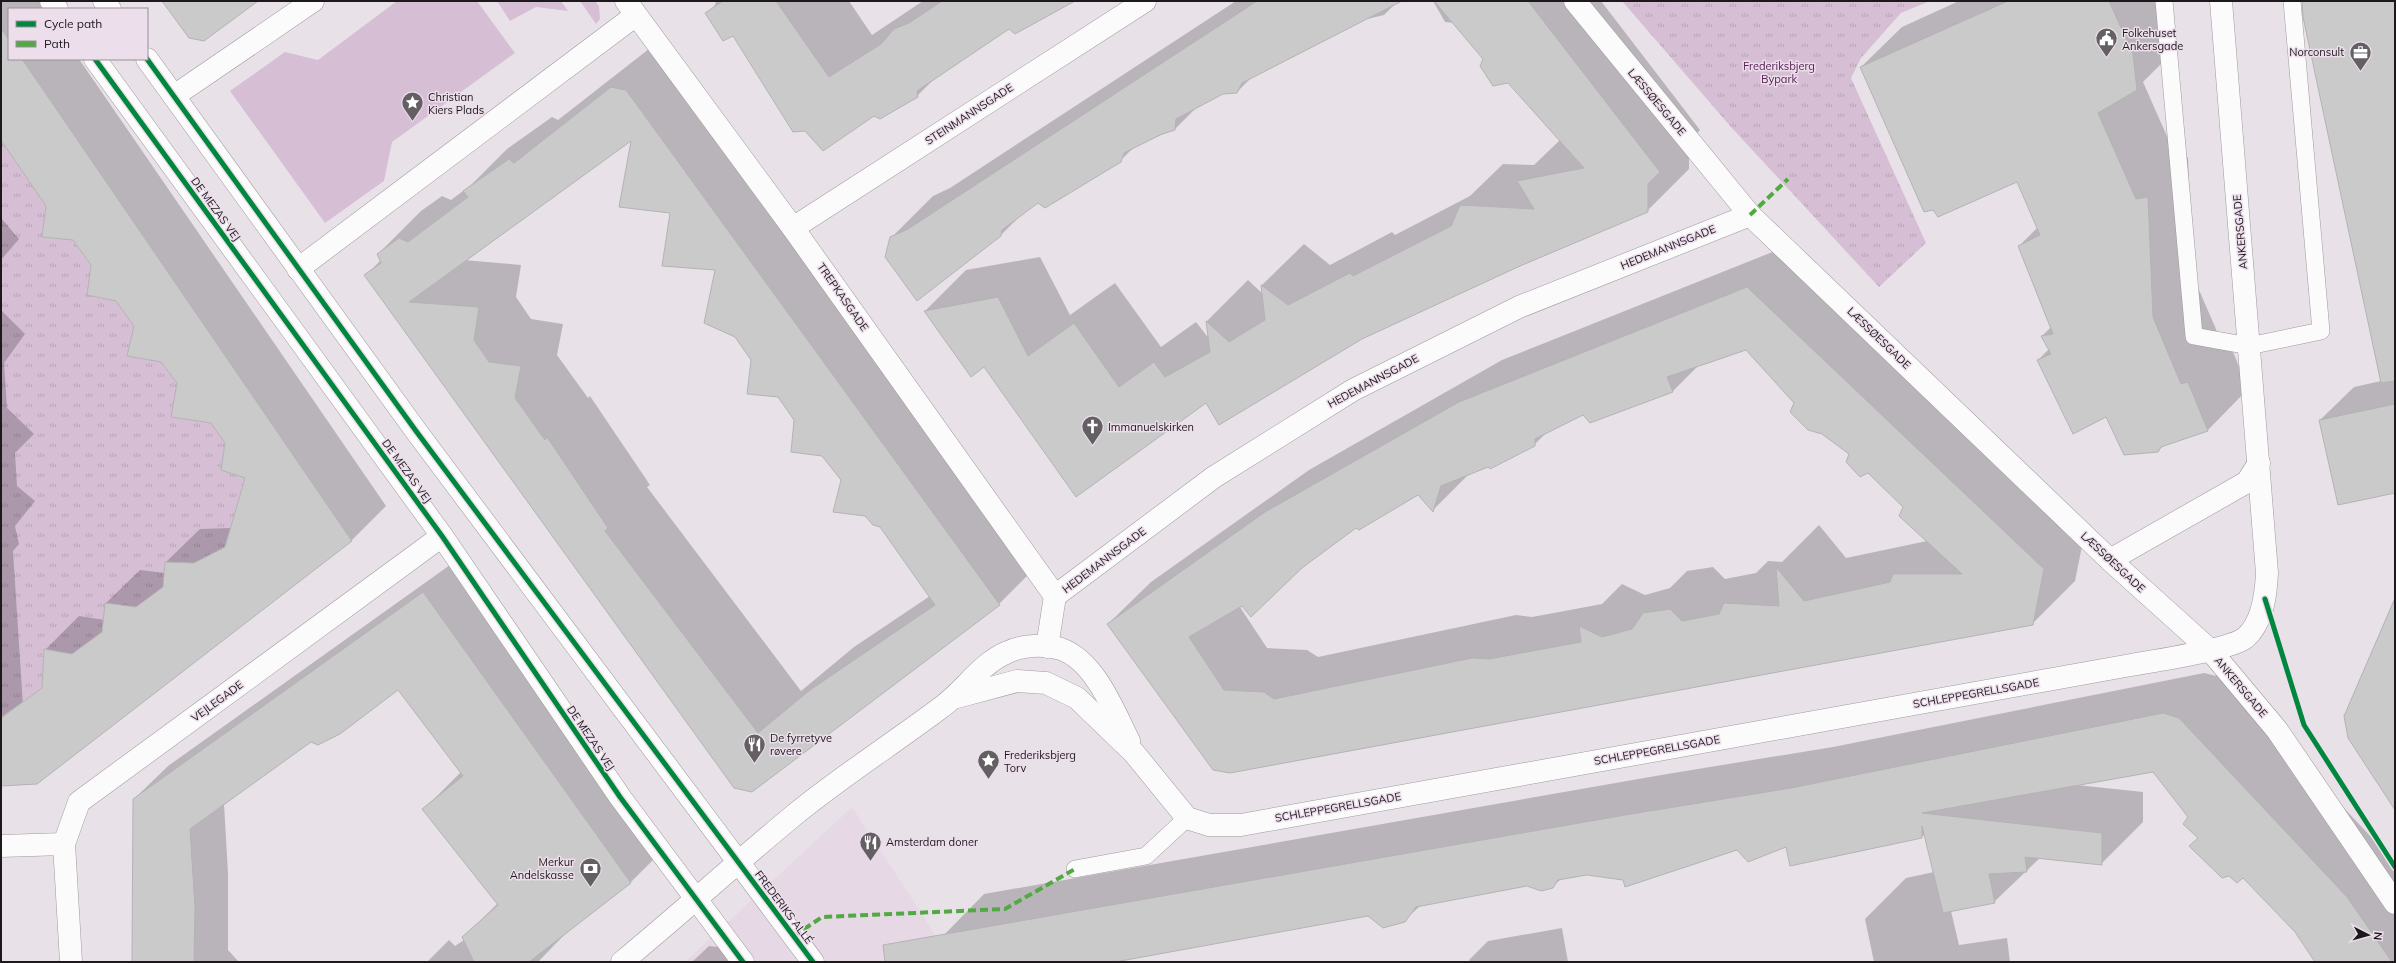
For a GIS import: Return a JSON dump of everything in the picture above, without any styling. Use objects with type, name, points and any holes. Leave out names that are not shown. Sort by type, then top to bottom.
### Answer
[{"type":"street","points":[[174,96],[313,1]]},
{"type":"street","name":"STEINMANNSGADE","points":[[793,228],[1145,1]]},
{"type":"street","name":"LÆSSØESGADE","points":[[1574,1],[1750,214],[2110,560],[2210,650]]},
{"type":"street","name":"ANKERSGADE","points":[[2221,1],[2268,573],[2265,599],[2254,627],[2244,639],[2210,650],[2278,730],[2395,903]]},
{"type":"street","points":[[298,269],[631,8]]},
{"type":"street","name":"TREPKASGADE","points":[[631,8],[793,228],[1055,596]]},
{"type":"street","name":"DE MEZAS VEJ","points":[[96,60],[442,536],[620,797],[696,899]]},
{"type":"street","points":[[147,60],[298,269],[738,863]]},
{"type":"street","name":"HEDEMANNSGADE","points":[[1047,647],[1055,596],[1214,477],[1353,390],[1519,307],[1750,214]]},
{"type":"street","points":[[2110,560],[2247,482],[2259,463]]},
{"type":"street","name":"VEJLEGADE","points":[[64,844],[78,802],[442,536]]},
{"type":"street","points":[[622,962],[794,815],[957,697],[982,667],[1009,651],[1036,646],[1047,647],[1060,649],[1082,660],[1107,698],[1134,753]]},
{"type":"street","name":"SCHLEPPEGRELLSGADE","points":[[1187,818],[1209,825],[1241,825],[2210,650]]},
{"type":"street","points":[[957,697],[1017,681],[1046,683],[1077,698],[1134,753],[1187,818]]},
{"type":"street","points":[[1,846],[64,844],[71,962]]},
{"type":"street","name":"FREDERIKS ALLÉ","points":[[738,863],[813,962]]},
{"type":"street","points":[[696,899],[743,962]]},
{"type":"lane","points":[[2164,1],[2194,336],[2249,346],[2321,332],[2292,1]]},
{"type":"lane","points":[[1075,869],[1146,856],[1187,818]]},
{"type":"shaded area","points":[[852,807],[953,962],[685,962]]},
{"type":"green space","points":[[397,1],[477,1],[515,53],[392,142],[384,181],[325,223],[230,91],[285,52],[318,60]]},
{"type":"green space","points":[[497,1],[561,1],[568,11],[536,7],[510,21]]},
{"type":"green space","points":[[580,1],[595,1],[599,6],[600,19],[596,24]]},
{"type":"green space","name":"Frederiksbjerg Bypark","points":[[1622,1],[1930,1],[1901,13],[1861,58],[1851,78],[1926,243],[1879,287],[1731,127]]},
{"type":"green space","points":[[1,140],[46,206],[42,237],[73,240],[91,265],[88,295],[116,301],[134,326],[128,356],[161,362],[177,383],[172,416],[211,423],[225,443],[221,470],[250,479],[232,524],[219,564],[210,555],[194,563],[165,562],[163,587],[136,607],[106,603],[102,632],[72,654],[44,650],[42,688],[1,717]]},
{"type":"building","points":[[162,1],[258,1],[204,41],[189,38]]},
{"type":"building","points":[[723,1],[776,1],[829,77],[881,44],[894,29],[909,23],[942,1],[1075,1],[1015,34],[1009,29],[917,91],[918,97],[880,119],[874,116],[823,151],[805,131],[793,132],[733,36],[723,41],[705,13]]},
{"type":"building","points":[[1257,1],[1402,1],[1242,83],[1237,93],[1223,94],[1176,119],[1175,130],[1162,134],[1124,153],[1121,162],[1045,208],[1038,203],[1002,230],[1001,236],[917,301],[885,257],[890,237],[908,229]]},
{"type":"building","points":[[1434,1],[1528,1],[1660,172],[1648,184],[1648,212],[1520,266],[1362,339],[1219,425],[1206,403],[1076,497],[984,367],[971,377],[924,311],[998,297],[1028,356],[1074,323],[1119,387],[1154,362],[1165,377],[1210,352],[1206,321],[1229,342],[1265,320],[1261,285],[1288,305],[1350,273],[1353,276],[1451,226],[1460,205],[1534,209],[1517,181],[1584,168],[1508,83],[1493,86],[1480,66],[1483,59]]},
{"type":"building","points":[[2008,1],[2109,1],[2133,54],[2137,90],[2098,113],[2136,199],[2148,197],[2153,317],[2181,384],[2188,382],[2208,431],[2161,447],[2158,452],[2124,455],[2106,417],[2073,434],[2037,360],[2051,354],[2041,336],[2053,334],[2018,246],[2040,235],[2017,182],[1938,217],[1933,210],[1924,212],[1860,67]]},
{"type":"building","points":[[2302,1],[2395,1],[2395,381],[2381,383],[2303,17]]},
{"type":"building","points":[[1,28],[8,38],[8,60],[23,60],[352,541],[37,784],[1,786],[1,718],[42,688],[44,649],[72,654],[102,632],[105,603],[136,607],[163,587],[165,562],[194,563],[225,547],[245,478],[221,470],[225,443],[211,423],[171,417],[177,383],[161,362],[127,356],[134,326],[116,301],[87,295],[91,265],[73,240],[42,237],[46,206],[1,140]]},
{"type":"building","points":[[611,87],[626,90],[1000,605],[752,792],[734,788],[364,275],[381,263],[377,254],[399,238],[408,242],[468,197],[463,191],[509,159],[514,163]],"holes":[[[631,141],[619,207],[670,213],[662,266],[715,270],[704,323],[735,337],[751,360],[747,394],[778,397],[794,420],[791,452],[822,456],[841,480],[833,512],[865,516],[873,525],[880,527],[935,605],[810,690],[758,733],[605,531],[608,528],[547,437],[545,440],[515,398],[521,366],[489,362],[474,340],[479,307],[409,302]]]},
{"type":"building","points":[[1747,287],[2044,569],[2033,625],[1230,773],[1213,770],[1107,624],[1265,512],[1459,402]],"holes":[[[1746,350],[1794,403],[1790,412],[1808,430],[1822,434],[1849,454],[1846,462],[1860,477],[1868,473],[1903,507],[1899,516],[1962,574],[1893,574],[1890,582],[1804,601],[1776,567],[1779,606],[1724,603],[1719,614],[1682,621],[1670,609],[1643,613],[1632,629],[1602,637],[1579,626],[1581,642],[1489,659],[1472,658],[1274,699],[1264,692],[1224,690],[1189,637],[1242,606],[1251,617],[1302,568],[1356,528],[1359,530],[1418,495],[1433,512],[1441,486],[1488,467],[1490,469],[1535,446],[1535,439],[1583,415],[1590,423],[1673,392],[1667,377]]]},
{"type":"building","points":[[2395,404],[2395,493],[2338,505],[2319,420]]},
{"type":"building","points":[[423,592],[631,883],[529,962],[474,962],[462,937],[498,905],[422,809],[463,776],[398,690],[340,734],[318,745],[311,742],[190,829],[195,907],[194,962],[132,962],[133,799]]},
{"type":"building","points":[[2395,598],[2395,810],[2348,738],[2344,716]]},
{"type":"building","points":[[2163,713],[2179,718],[2347,897],[2392,962],[2315,962],[2295,932],[2243,878],[2237,883],[2229,876],[2222,878],[2189,846],[2198,838],[2183,824],[2188,817],[2153,772],[1922,813],[2102,833],[2102,865],[2025,857],[2027,872],[1989,874],[1995,903],[1943,913],[1922,826],[1922,838],[1790,866],[1786,847],[1748,862],[1737,850],[1625,887],[1623,880],[1587,875],[1558,880],[1553,888],[1541,891],[1527,886],[1416,907],[1405,922],[1383,928],[1368,916],[1115,962],[885,962],[883,945],[1625,815],[1791,788]]},
{"type":"marked path","points":[[1750,215],[1788,179]]},
{"type":"marked path","points":[[794,936],[822,917],[1005,909],[1075,869]]},
{"type":"cycle path","points":[[96,60],[442,536],[620,797],[743,962]]},
{"type":"cycle path","points":[[148,60],[416,431],[813,962]]},
{"type":"cycle path","points":[[2265,599],[2304,725],[2395,867]]},
{"type":"place","name":"Folkehuset Ankersgade","points":[[2106,58]]},
{"type":"place","name":"Norconsult","points":[[2360,72]]},
{"type":"place","name":"Christian Kiers Plads","points":[[413,122]]},
{"type":"place","name":"Immanuelskirken","points":[[1093,446]]},
{"type":"place","name":"De fyrretyve røvere","points":[[755,764]]},
{"type":"place","name":"Frederiksbjerg Torv","points":[[989,780]]},
{"type":"place","name":"Amsterdam doner","points":[[870,862]]},
{"type":"place","name":"Merkur Andelskasse","points":[[590,888]]}]
